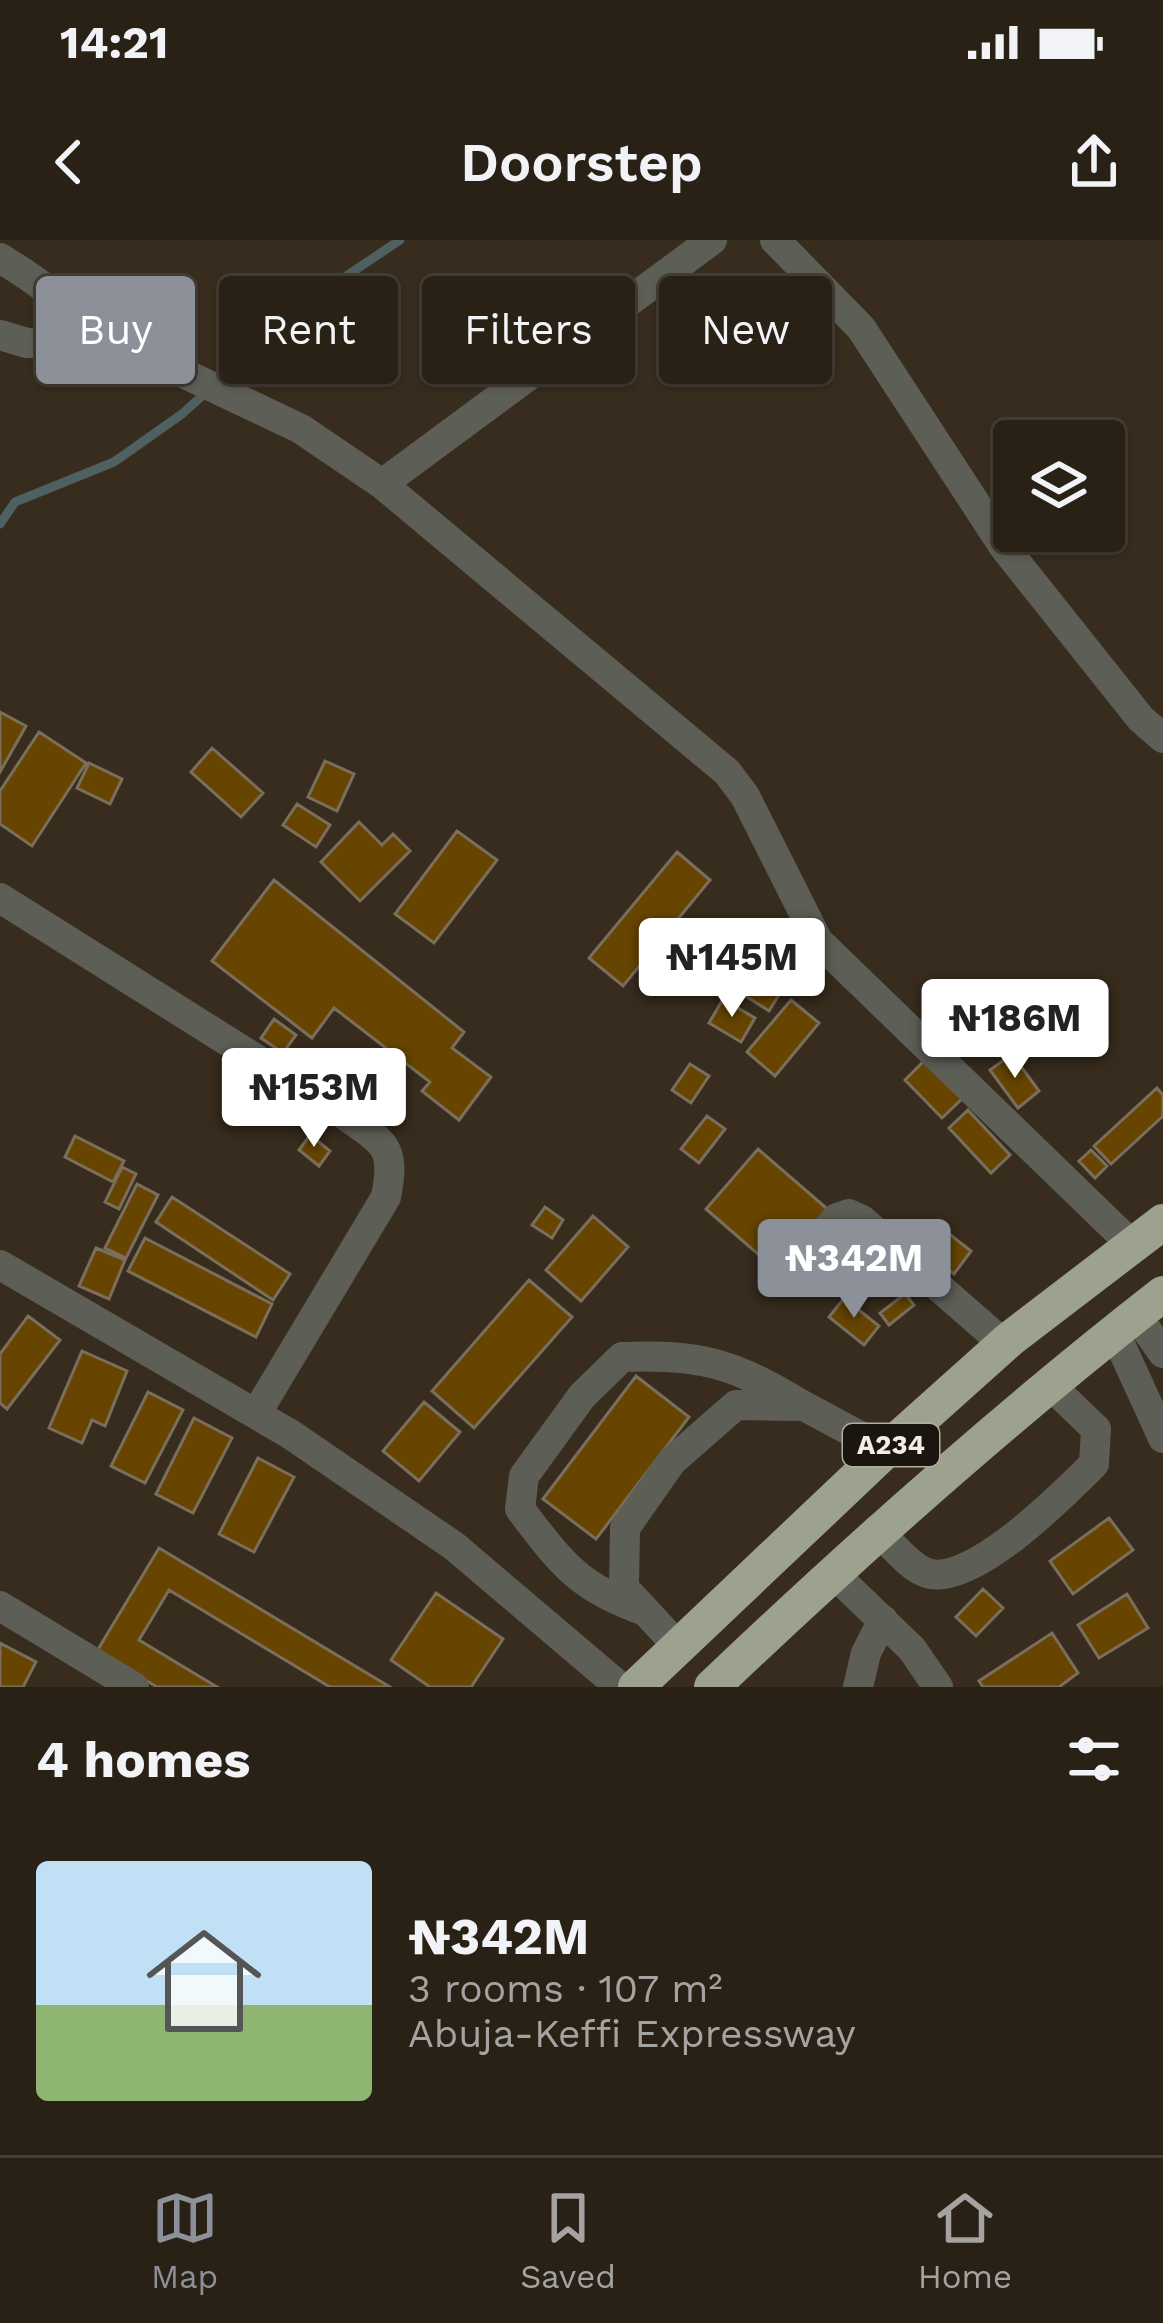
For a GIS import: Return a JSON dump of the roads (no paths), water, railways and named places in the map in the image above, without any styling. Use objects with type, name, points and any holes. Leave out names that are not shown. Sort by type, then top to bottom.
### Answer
[{"type":"highway","name":"A234","points":[[636,1687],[1004,1344],[1163,1222]]},
{"type":"highway","name":"A234","points":[[712,1687],[878,1530],[1138,1313]]},
{"type":"street","points":[[382,484],[712,240]]},
{"type":"street","points":[[775,240],[861,328],[1004,547],[1163,738]]},
{"type":"street","points":[[0,258],[36,281]]},
{"type":"street","points":[[0,335],[36,343]]},
{"type":"street","points":[[195,379],[302,429],[382,484],[727,772],[745,796],[818,940],[1130,1243]]},
{"type":"street","points":[[0,898],[345,1114],[386,1145],[392,1166],[386,1197],[256,1414]]},
{"type":"street","points":[[793,1265],[837,1218],[848,1214],[862,1220],[1004,1344]]},
{"type":"street","points":[[0,1265],[256,1414],[454,1546],[620,1687]]},
{"type":"street","points":[[1138,1313],[1163,1353]]},
{"type":"street","points":[[1138,1313],[1163,1438]]},
{"type":"street","points":[[645,1611],[602,1596],[559,1560],[520,1509],[524,1476],[582,1396],[622,1357],[677,1355],[711,1360],[752,1375],[886,1450]]},
{"type":"street","points":[[878,1530],[924,1573],[951,1576],[1040,1520],[1094,1463],[1096,1429],[1049,1384]]},
{"type":"street","points":[[676,1646],[624,1588],[625,1528],[672,1461],[736,1405],[803,1406]]},
{"type":"street","points":[[832,1572],[912,1649],[938,1687]]},
{"type":"street","points":[[0,1606],[134,1687]]},
{"type":"street","points":[[858,1687],[866,1653],[883,1620]]},
{"type":"waterway","points":[[0,524],[15,502],[114,462],[182,414],[303,305],[400,240]]}]
